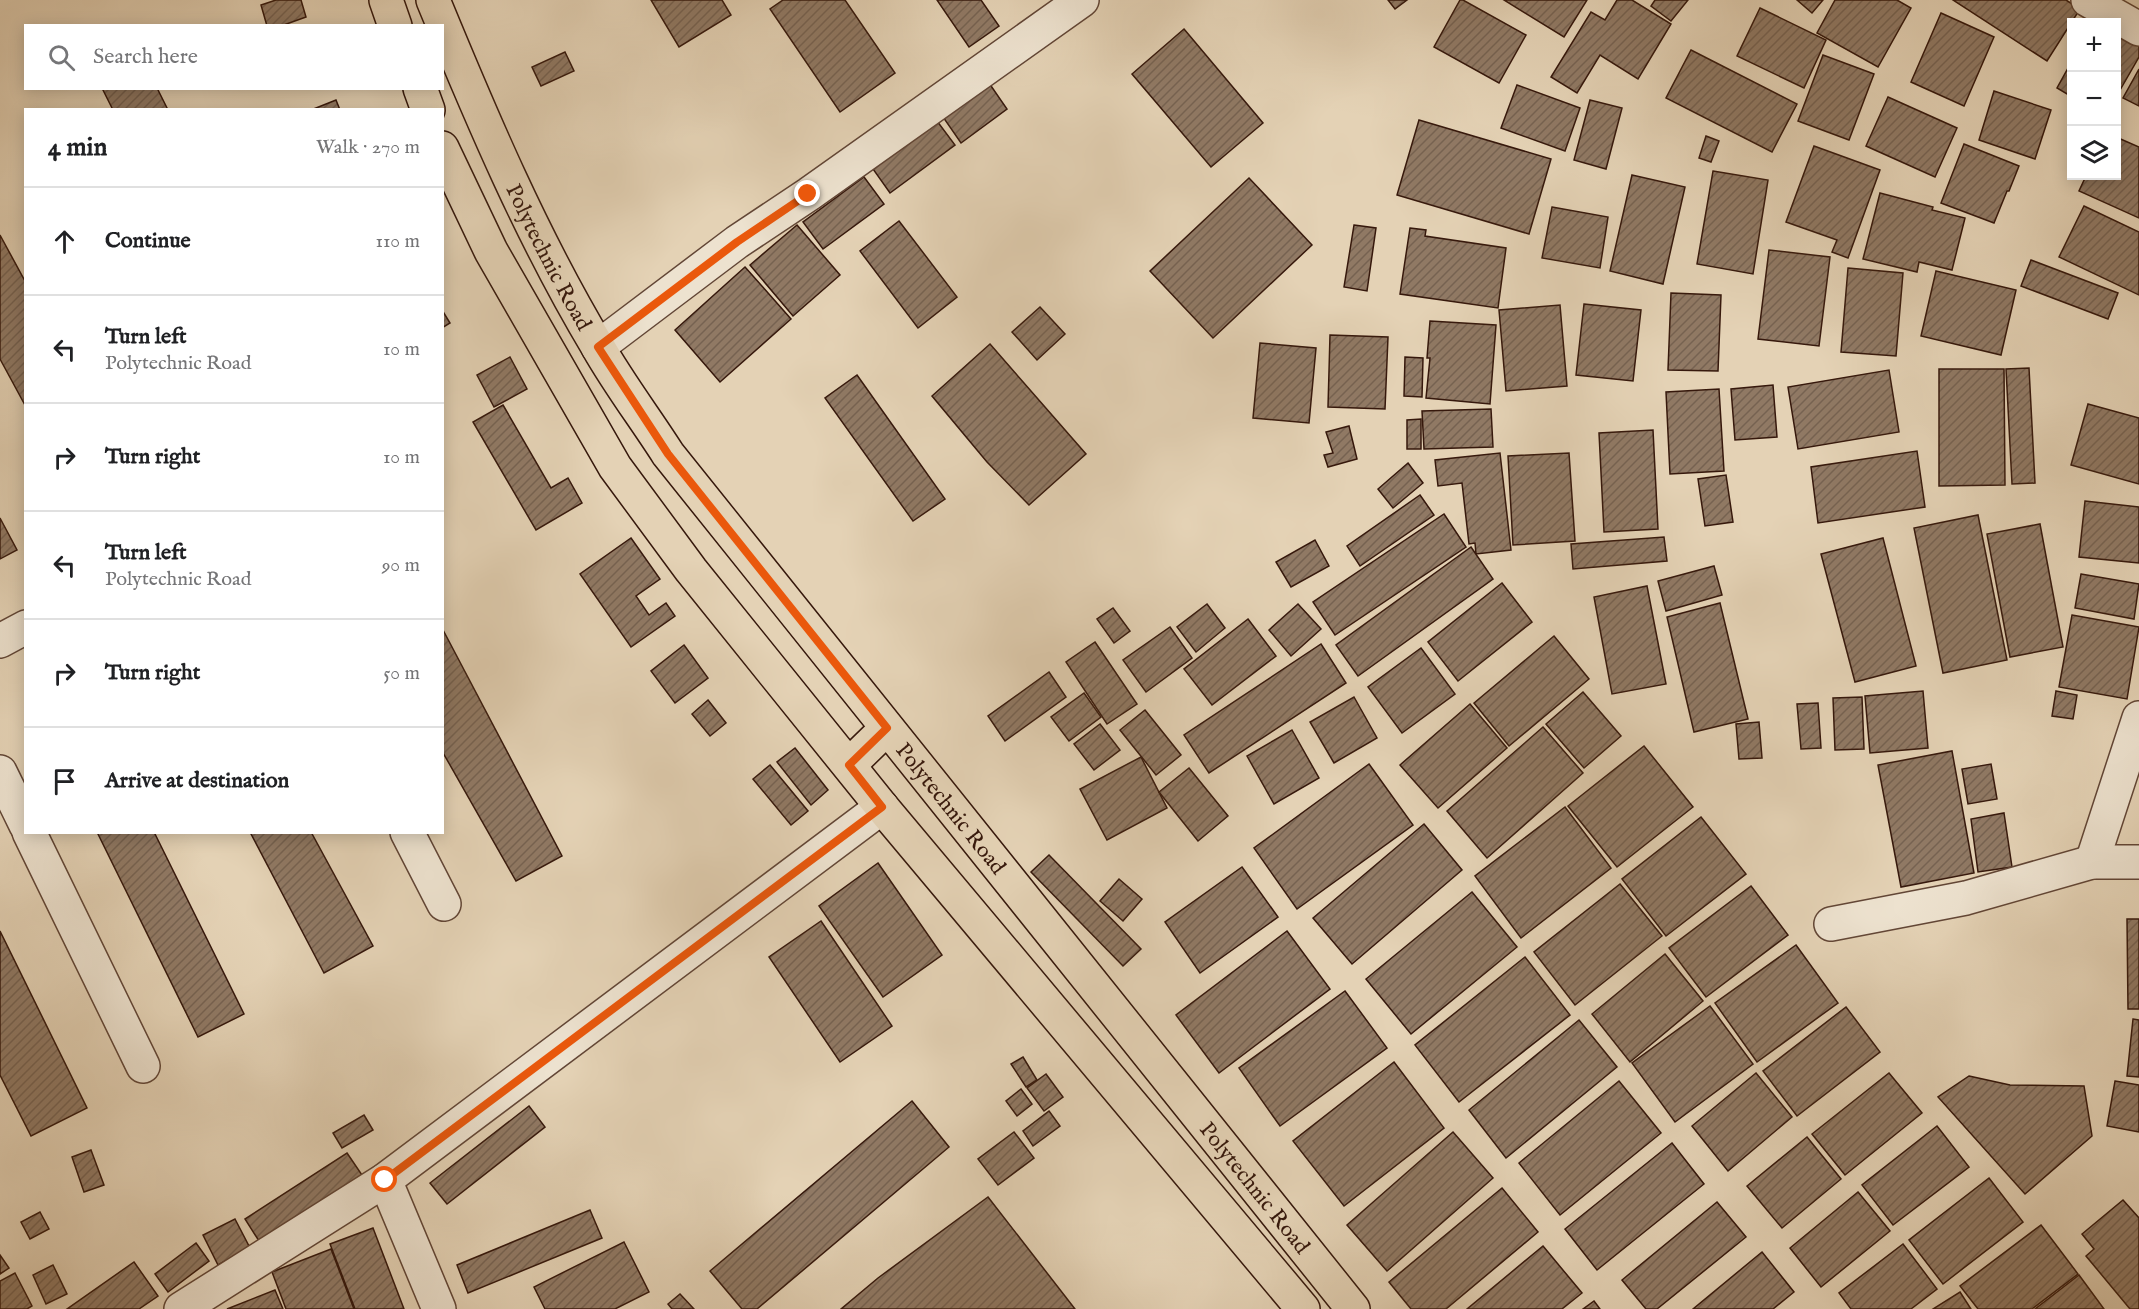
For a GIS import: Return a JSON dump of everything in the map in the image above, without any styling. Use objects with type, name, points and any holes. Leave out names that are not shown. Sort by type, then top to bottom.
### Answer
[{"type":"main road","points":[[386,0],[394,24]]},
{"type":"main road","name":"Polytechnic Road","points":[[433,0],[443,24]]},
{"type":"main road","name":"Polytechnic Road","points":[[444,27],[487,132],[535,231],[598,347],[668,454],[1353,1309]]},
{"type":"main road","points":[[421,90],[427,108]]},
{"type":"main road","name":"Polytechnic Road","points":[[444,152],[491,251],[615,466],[691,570],[882,807],[1303,1309]]},
{"type":"main road","points":[[849,765],[887,728]]},
{"type":"street","points":[[598,347],[737,242],[1082,0]]},
{"type":"street","points":[[2088,0],[2139,29]]},
{"type":"street","points":[[0,641],[24,628]]},
{"type":"street","points":[[2092,862],[2139,718]]},
{"type":"street","points":[[0,772],[24,821]]},
{"type":"street","points":[[181,1309],[385,1180],[882,807]]},
{"type":"street","points":[[30,834],[143,1066]]},
{"type":"street","points":[[408,834],[444,904]]},
{"type":"street","points":[[1831,924],[1966,898],[2092,862],[2139,862]]},
{"type":"street","points":[[385,1180],[439,1309]]},
{"type":"building","points":[[276,0],[301,0],[306,17],[287,24],[266,24],[261,5]]},
{"type":"building","points":[[651,0],[722,0],[731,15],[679,47]]},
{"type":"building","points":[[783,0],[845,0],[895,73],[840,112],[770,9]]},
{"type":"building","points":[[937,0],[981,0],[999,26],[969,47]]},
{"type":"building","points":[[1388,0],[1407,0],[1395,9]]},
{"type":"building","points":[[1460,0],[1526,35],[1499,83],[1434,47]]},
{"type":"building","points":[[1504,0],[1587,0],[1564,37]]},
{"type":"building","points":[[1617,0],[1632,0],[1671,24],[1638,79],[1600,55],[1577,93],[1551,77],[1591,12],[1605,20]]},
{"type":"building","points":[[1655,0],[1688,0],[1671,21],[1651,6]]},
{"type":"building","points":[[1797,0],[1823,0],[1812,13]]},
{"type":"building","points":[[1835,0],[1897,0],[1911,8],[1878,67],[1817,33]]},
{"type":"building","points":[[1953,0],[2066,0],[2080,9],[2074,18],[2067,18],[2067,29],[2047,61]]},
{"type":"building","points":[[1760,8],[1826,40],[1804,88],[1737,56]]},
{"type":"building","points":[[1941,13],[1994,37],[1964,106],[1911,82]]},
{"type":"building","points":[[1184,29],[1263,123],[1211,167],[1132,74]]},
{"type":"building","points":[[2121,30],[2139,40],[2139,57],[2121,88]]},
{"type":"building","points":[[1691,50],[1797,104],[1772,152],[1666,98]]},
{"type":"building","points":[[565,52],[574,71],[541,86],[532,67]]},
{"type":"building","points":[[1823,55],[1874,74],[1849,140],[1798,121]]},
{"type":"building","points":[[2139,69],[2139,106],[2123,98]]},
{"type":"building","points":[[2067,70],[2067,94],[2057,88]]},
{"type":"building","points":[[989,83],[1007,109],[961,143],[943,117]]},
{"type":"building","points":[[1517,85],[1580,108],[1565,151],[1501,128]]},
{"type":"building","points":[[103,90],[158,90],[167,108],[112,108]]},
{"type":"building","points":[[1994,91],[2051,110],[2035,159],[1979,140]]},
{"type":"building","points":[[1888,97],[1957,128],[1935,177],[1866,146]]},
{"type":"building","points":[[336,100],[339,108],[316,108]]},
{"type":"building","points":[[1590,100],[1622,108],[1606,169],[1574,160]]},
{"type":"building","points":[[1419,120],[1551,159],[1529,234],[1397,195]]},
{"type":"building","points":[[937,121],[955,145],[890,193],[873,169]]},
{"type":"building","points":[[1706,136],[1719,141],[1711,162],[1699,158]]},
{"type":"building","points":[[2121,139],[2139,147],[2139,218],[2079,191],[2084,180],[2121,180]]},
{"type":"building","points":[[1964,144],[2019,166],[1994,223],[1941,203]]},
{"type":"building","points":[[1814,146],[1880,170],[1848,258],[1832,252],[1837,240],[1786,222]]},
{"type":"building","points":[[1713,171],[1768,180],[1753,274],[1697,264]]},
{"type":"building","points":[[1632,175],[1685,187],[1663,284],[1610,271]]},
{"type":"building","points":[[864,177],[884,204],[823,249],[803,222]]},
{"type":"building","points":[[1249,178],[1312,245],[1213,338],[1150,271]]},
{"type":"building","points":[[1880,193],[1965,218],[1952,270],[1919,262],[1917,272],[1863,259]]},
{"type":"building","points":[[2084,206],[2139,232],[2139,295],[2059,257]]},
{"type":"building","points":[[1552,207],[1608,217],[1600,268],[1542,258]]},
{"type":"building","points":[[899,221],[957,297],[918,328],[860,251]]},
{"type":"building","points":[[797,225],[840,275],[793,316],[750,265]]},
{"type":"building","points":[[1354,225],[1376,228],[1367,291],[1344,287]]},
{"type":"building","points":[[1410,228],[1426,230],[1425,236],[1506,248],[1498,308],[1400,294]]},
{"type":"building","points":[[0,235],[24,279],[24,403],[0,359]]},
{"type":"building","points":[[1769,250],[1830,257],[1819,346],[1758,339]]},
{"type":"building","points":[[2031,260],[2118,293],[2108,319],[2021,286]]},
{"type":"building","points":[[745,267],[791,319],[720,382],[675,330]]},
{"type":"building","points":[[1848,268],[1903,273],[1896,356],[1841,352]]},
{"type":"building","points":[[1936,271],[2016,290],[2001,355],[1921,336]]},
{"type":"building","points":[[1671,293],[1721,295],[1718,371],[1668,370]]},
{"type":"building","points":[[1584,304],[1641,310],[1633,381],[1576,375]]},
{"type":"building","points":[[1560,305],[1567,386],[1506,391],[1499,310]]},
{"type":"building","points":[[1040,307],[1065,334],[1037,360],[1012,332]]},
{"type":"building","points":[[444,313],[450,323],[444,327]]},
{"type":"building","points":[[1430,321],[1496,325],[1490,404],[1426,398],[1430,358],[1427,358]]},
{"type":"building","points":[[1330,335],[1388,337],[1385,409],[1328,407]]},
{"type":"building","points":[[1260,343],[1316,348],[1309,423],[1253,418]]},
{"type":"building","points":[[990,344],[1086,454],[1029,505],[987,462],[932,396]]},
{"type":"building","points":[[510,357],[527,389],[494,407],[477,375]]},
{"type":"building","points":[[1405,357],[1423,358],[1422,397],[1404,396]]},
{"type":"building","points":[[2029,368],[2035,483],[2012,484],[2006,369]]},
{"type":"building","points":[[1939,369],[2004,369],[2005,485],[1939,486]]},
{"type":"building","points":[[1889,370],[1899,432],[1798,449],[1788,387]]},
{"type":"building","points":[[857,375],[945,499],[913,521],[825,398]]},
{"type":"building","points":[[1773,385],[1777,437],[1735,440],[1731,389]]},
{"type":"building","points":[[1719,389],[1724,471],[1670,474],[1666,392]]},
{"type":"building","points":[[2088,404],[2139,418],[2139,484],[2071,465]]},
{"type":"building","points":[[503,405],[551,488],[568,478],[582,503],[536,530],[473,422]]},
{"type":"building","points":[[1491,409],[1493,447],[1424,449],[1422,411]]},
{"type":"building","points":[[1421,419],[1421,449],[1407,449],[1407,420]]},
{"type":"building","points":[[1349,426],[1357,459],[1328,467],[1324,455],[1333,453],[1326,432]]},
{"type":"building","points":[[1653,430],[1658,529],[1604,532],[1599,433]]},
{"type":"building","points":[[1917,451],[1925,507],[1818,523],[1811,467]]},
{"type":"building","points":[[1500,453],[1511,550],[1476,554],[1475,543],[1469,544],[1462,483],[1438,486],[1435,460]]},
{"type":"building","points":[[1569,453],[1575,541],[1513,545],[1508,456]]},
{"type":"building","points":[[1408,463],[1423,483],[1393,508],[1378,489]]},
{"type":"building","points":[[1726,475],[1733,522],[1705,526],[1698,479]]},
{"type":"building","points":[[1420,495],[1434,515],[1360,566],[1347,546]]},
{"type":"building","points":[[2085,501],[2139,507],[2139,563],[2079,557]]},
{"type":"building","points":[[1444,514],[1466,547],[1335,635],[1313,602]]},
{"type":"building","points":[[1978,515],[2007,660],[1943,673],[1914,528]]},
{"type":"building","points":[[0,518],[17,550],[0,559]]},
{"type":"building","points":[[2040,524],[2063,647],[2010,657],[1987,534]]},
{"type":"building","points":[[1664,537],[1667,561],[1573,569],[1571,544]]},
{"type":"building","points":[[631,538],[660,579],[636,596],[649,615],[666,603],[675,616],[631,647],[580,574]]},
{"type":"building","points":[[1883,538],[1916,666],[1855,682],[1821,554]]},
{"type":"building","points":[[1315,540],[1329,566],[1291,587],[1276,562]]},
{"type":"building","points":[[1471,547],[1493,579],[1358,676],[1336,645]]},
{"type":"building","points":[[1714,566],[1722,595],[1666,611],[1658,581]]},
{"type":"building","points":[[2081,574],[2139,584],[2134,619],[2075,608]]},
{"type":"building","points":[[1502,583],[1532,622],[1458,681],[1428,642]]},
{"type":"building","points":[[1647,586],[1666,684],[1612,694],[1594,597]]},
{"type":"building","points":[[1720,603],[1748,719],[1694,732],[1667,617]]},
{"type":"building","points":[[1207,604],[1225,628],[1196,652],[1177,627]]},
{"type":"building","points":[[1298,604],[1321,629],[1291,656],[1269,630]]},
{"type":"building","points":[[1113,608],[1130,631],[1114,643],[1097,619]]},
{"type":"building","points":[[2072,615],[2139,627],[2127,699],[2059,687]]},
{"type":"building","points":[[1248,619],[1276,656],[1212,705],[1184,669]]},
{"type":"building","points":[[1170,627],[1192,658],[1146,692],[1123,660]]},
{"type":"building","points":[[444,632],[562,856],[516,881],[444,755]]},
{"type":"building","points":[[1554,636],[1589,679],[1509,746],[1474,703]]},
{"type":"building","points":[[1095,642],[1137,704],[1107,724],[1066,662]]},
{"type":"building","points":[[1321,644],[1346,683],[1209,773],[1184,735]]},
{"type":"building","points":[[684,645],[708,678],[675,703],[651,671]]},
{"type":"building","points":[[1421,648],[1455,694],[1402,733],[1368,687]]},
{"type":"building","points":[[1049,672],[1066,697],[1005,741],[988,716]]},
{"type":"building","points":[[1923,691],[1928,748],[1870,753],[1865,696]]},
{"type":"building","points":[[2056,691],[2077,695],[2073,719],[2052,716]]},
{"type":"building","points":[[1583,692],[1621,736],[1584,768],[1546,724]]},
{"type":"building","points":[[1084,693],[1101,717],[1069,741],[1051,717]]},
{"type":"building","points":[[1354,697],[1377,738],[1334,763],[1310,722]]},
{"type":"building","points":[[1862,697],[1864,749],[1835,750],[1833,698]]},
{"type":"building","points":[[708,700],[726,723],[710,736],[692,714]]},
{"type":"building","points":[[1818,703],[1821,748],[1801,749],[1797,704]]},
{"type":"building","points":[[1470,704],[1507,748],[1438,808],[1400,765]]},
{"type":"building","points":[[1145,710],[1181,755],[1156,775],[1120,730]]},
{"type":"building","points":[[1759,722],[1762,758],[1739,759],[1736,724]]},
{"type":"building","points":[[1100,724],[1120,750],[1094,770],[1074,744]]},
{"type":"building","points":[[1543,727],[1583,773],[1487,858],[1447,811]]},
{"type":"building","points":[[1292,730],[1319,778],[1274,804],[1247,756]]},
{"type":"building","points":[[1644,746],[1693,807],[1617,867],[1568,806]]},
{"type":"building","points":[[795,748],[828,790],[811,805],[777,762]]},
{"type":"building","points":[[1952,751],[1974,873],[1901,887],[1878,765]]},
{"type":"building","points":[[1141,757],[1167,808],[1107,840],[1080,789]]},
{"type":"building","points":[[1369,764],[1413,825],[1297,909],[1254,848]]},
{"type":"building","points":[[1991,764],[1997,799],[1968,804],[1962,769]]},
{"type":"building","points":[[770,765],[808,811],[791,825],[753,779]]},
{"type":"building","points":[[1189,768],[1228,816],[1198,841],[1159,792]]},
{"type":"building","points":[[1565,807],[1611,868],[1521,938],[1475,876]]},
{"type":"building","points":[[2004,813],[2012,867],[1978,872],[1971,819]]},
{"type":"building","points":[[1701,817],[1746,874],[1666,936],[1622,879]]},
{"type":"building","points":[[1424,824],[1462,870],[1352,964],[1313,918]]},
{"type":"building","points":[[98,834],[155,834],[244,1014],[198,1037]]},
{"type":"building","points":[[251,834],[312,834],[373,946],[324,973]]},
{"type":"building","points":[[1049,855],[1141,949],[1123,966],[1031,872]]},
{"type":"building","points":[[878,863],[942,955],[883,997],[819,906]]},
{"type":"building","points":[[1242,867],[1278,917],[1200,973],[1165,922]]},
{"type":"building","points":[[1119,879],[1142,899],[1123,921],[1100,901]]},
{"type":"building","points":[[1620,884],[1662,936],[1575,1005],[1534,952]]},
{"type":"building","points":[[1751,886],[1788,935],[1706,997],[1669,948]]},
{"type":"building","points":[[1472,892],[1517,947],[1411,1034],[1366,979]]},
{"type":"building","points":[[2127,919],[2139,919],[2139,1009],[2128,1009]]},
{"type":"building","points":[[821,921],[892,1026],[840,1062],[769,957]]},
{"type":"building","points":[[0,931],[87,1108],[31,1136],[0,1075]]},
{"type":"building","points":[[1287,931],[1330,989],[1219,1073],[1176,1015]]},
{"type":"building","points":[[1796,945],[1838,1003],[1757,1062],[1715,1003]]},
{"type":"building","points":[[1665,954],[1703,1001],[1630,1062],[1592,1014]]},
{"type":"building","points":[[1525,957],[1570,1015],[1459,1102],[1415,1045]]},
{"type":"building","points":[[1345,991],[1387,1048],[1280,1126],[1239,1068]]},
{"type":"building","points":[[1710,1006],[1753,1064],[1675,1122],[1632,1063]]},
{"type":"building","points":[[1846,1007],[1880,1052],[1797,1116],[1763,1071]]},
{"type":"building","points":[[2133,1019],[2139,1020],[2139,1077],[2127,1076]]},
{"type":"building","points":[[1579,1020],[1617,1067],[1506,1158],[1469,1110]]},
{"type":"building","points":[[1023,1057],[1037,1080],[1026,1087],[1011,1064]]},
{"type":"building","points":[[1394,1062],[1444,1128],[1344,1206],[1293,1141]]},
{"type":"building","points":[[1756,1073],[1792,1117],[1728,1171],[1692,1126]]},
{"type":"building","points":[[1889,1073],[1922,1113],[1845,1175],[1812,1134]]},
{"type":"building","points":[[1046,1074],[1063,1097],[1044,1111],[1027,1088]]},
{"type":"building","points":[[1969,1076],[2010,1085],[2084,1086],[2092,1136],[2025,1194],[1938,1097]]},
{"type":"building","points":[[1619,1081],[1661,1133],[1560,1215],[1519,1163]]},
{"type":"building","points":[[2115,1081],[2139,1085],[2139,1132],[2107,1126]]},
{"type":"building","points":[[1021,1089],[1032,1104],[1017,1116],[1006,1101]]},
{"type":"building","points":[[912,1101],[949,1147],[757,1309],[742,1309],[710,1271]]},
{"type":"building","points":[[529,1106],[545,1127],[447,1204],[430,1183]]},
{"type":"building","points":[[1049,1111],[1060,1126],[1033,1146],[1023,1131]]},
{"type":"building","points":[[364,1115],[373,1130],[342,1148],[333,1133]]},
{"type":"building","points":[[1937,1126],[1969,1167],[1893,1225],[1862,1185]]},
{"type":"building","points":[[1014,1132],[1034,1158],[998,1185],[978,1159]]},
{"type":"building","points":[[1453,1132],[1493,1178],[1387,1271],[1347,1225]]},
{"type":"building","points":[[1807,1137],[1841,1179],[1782,1228],[1747,1186]]},
{"type":"building","points":[[1672,1143],[1704,1184],[1597,1270],[1565,1229]]},
{"type":"building","points":[[91,1150],[104,1185],[84,1192],[72,1157]]},
{"type":"building","points":[[347,1153],[362,1175],[259,1241],[245,1219]]},
{"type":"building","points":[[1989,1178],[2023,1222],[1943,1284],[1909,1240]]},
{"type":"building","points":[[1502,1188],[1538,1232],[1446,1309],[1411,1309],[1389,1282]]},
{"type":"building","points":[[1858,1192],[1890,1231],[1821,1287],[1790,1248]]},
{"type":"building","points":[[988,1197],[1075,1309],[841,1309],[878,1278]]},
{"type":"building","points":[[2123,1200],[2139,1218],[2139,1309],[2130,1309],[2086,1256],[2094,1249],[2082,1234]]},
{"type":"building","points":[[1717,1202],[1746,1237],[1657,1309],[1646,1309],[1622,1280]]},
{"type":"building","points":[[590,1210],[602,1238],[468,1293],[457,1265]]},
{"type":"building","points":[[40,1212],[49,1229],[30,1239],[21,1222]]},
{"type":"building","points":[[235,1219],[250,1248],[218,1265],[203,1235]]},
{"type":"building","points":[[2041,1225],[2078,1274],[2032,1309],[1978,1309],[1960,1286]]},
{"type":"building","points":[[373,1228],[404,1309],[355,1309],[330,1244]]},
{"type":"building","points":[[624,1242],[649,1292],[615,1309],[545,1309],[534,1287]]},
{"type":"building","points":[[196,1243],[209,1261],[168,1292],[155,1274]]},
{"type":"building","points":[[1903,1244],[1937,1289],[1911,1309],[1851,1309],[1839,1293]]},
{"type":"building","points":[[1543,1246],[1582,1293],[1562,1309],[1467,1309]]},
{"type":"building","points":[[331,1249],[354,1309],[286,1309],[272,1272]]},
{"type":"building","points":[[1762,1252],[1794,1292],[1773,1309],[1693,1309]]},
{"type":"building","points":[[0,1255],[9,1268],[0,1274]]},
{"type":"building","points":[[134,1262],[158,1296],[139,1309],[67,1309]]},
{"type":"building","points":[[53,1265],[67,1294],[46,1304],[33,1275]]},
{"type":"building","points":[[15,1273],[32,1306],[27,1309],[0,1309],[0,1281]]},
{"type":"building","points":[[2079,1275],[2104,1309],[2035,1309]]},
{"type":"building","points":[[275,1290],[283,1309],[227,1309]]},
{"type":"building","points":[[1960,1292],[1971,1309],[1933,1309]]},
{"type":"building","points":[[680,1294],[694,1309],[672,1309],[668,1304]]},
{"type":"building","points":[[1594,1301],[1600,1309],[1583,1309]]},
{"type":"route","points":[[385,1180],[882,807],[849,765],[887,728],[668,454],[598,347],[737,242],[808,194]]}]
